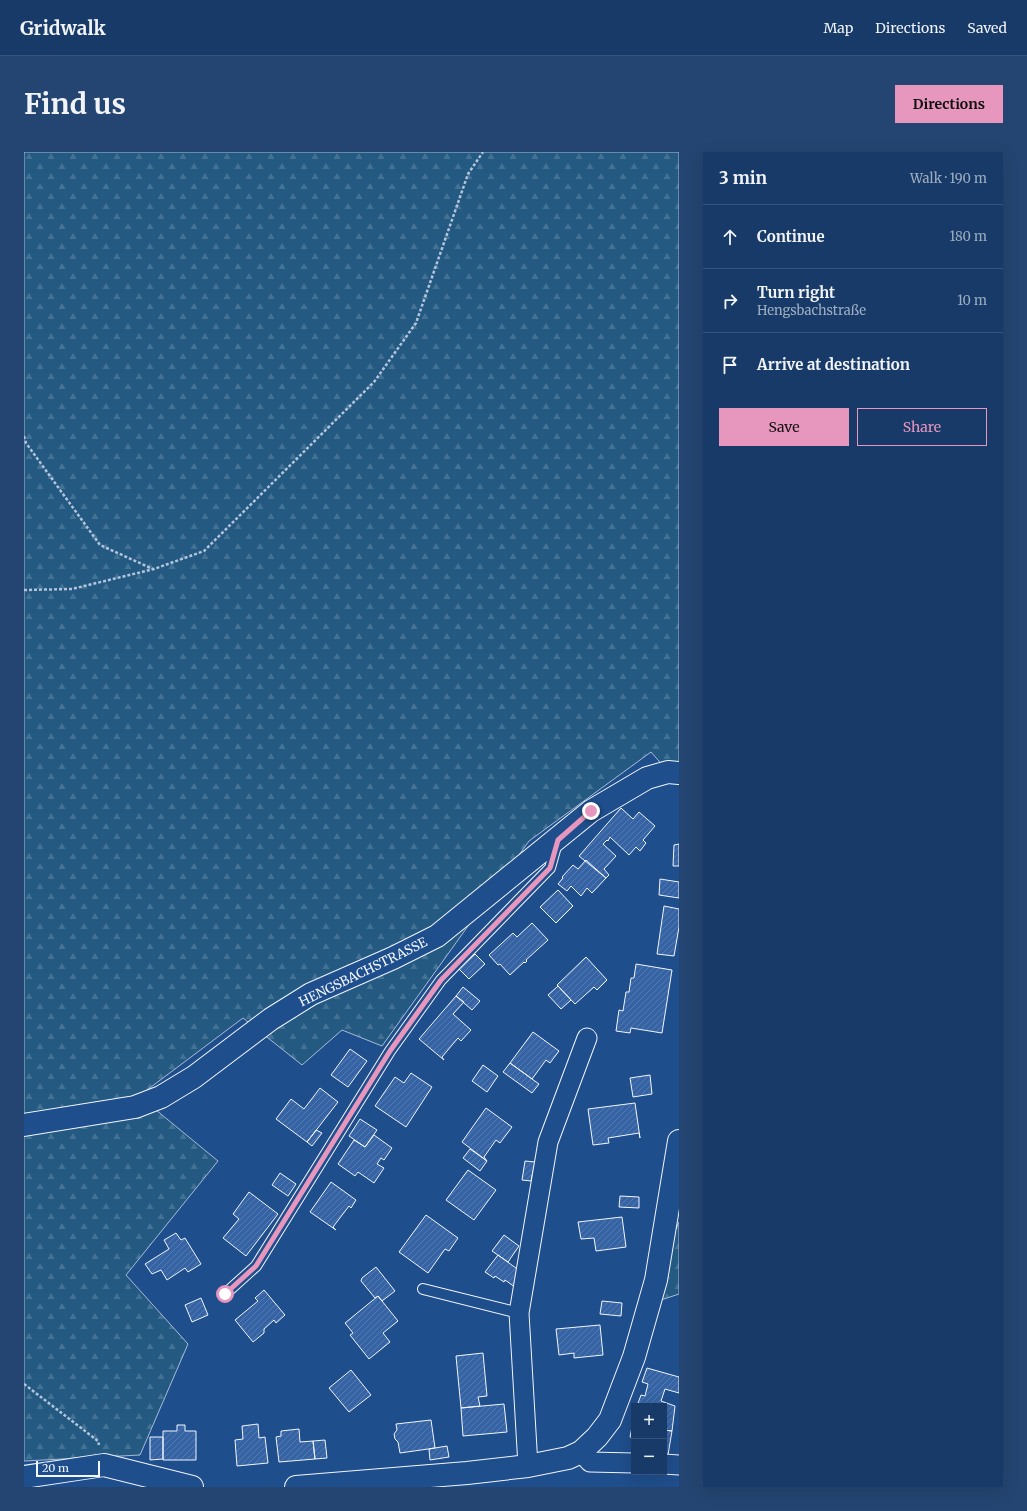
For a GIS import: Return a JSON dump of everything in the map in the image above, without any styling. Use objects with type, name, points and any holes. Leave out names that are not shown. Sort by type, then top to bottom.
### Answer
[{"type":"street","name":"HENGSBACHSTRASSE","points":[[24,1125],[135,1107],[161,1097],[194,1078],[271,1019],[311,994],[393,958],[437,936],[558,840],[591,811],[647,778],[668,772],[679,773]]},
{"type":"street","points":[[528,1466],[519,1313],[548,1142],[587,1038]]},
{"type":"street","points":[[296,1487],[466,1473],[528,1466],[568,1458],[581,1452],[597,1437],[610,1420],[634,1357],[656,1280],[679,1141]]},
{"type":"street","points":[[581,1452],[590,1462],[631,1463]]},
{"type":"street","points":[[667,1464],[679,1465]]},
{"type":"street","points":[[24,1477],[104,1465],[192,1487]]},
{"type":"lane","points":[[225,1294],[256,1266],[390,1051],[441,980],[550,868],[558,840]]},
{"type":"lane","points":[[424,1288],[519,1313]]},
{"type":"path","points":[[24,590],[72,588],[154,569],[204,551],[374,382],[416,323],[468,174],[483,152]]},
{"type":"path","points":[[24,436],[26,443],[100,545],[154,569]]},
{"type":"path","points":[[24,1384],[98,1440],[104,1465]]},
{"type":"green space","points":[[24,152],[679,152],[679,784],[651,752],[529,841],[382,1046],[342,1030],[302,1065],[243,1018],[139,1096],[218,1161],[126,1275],[188,1344],[140,1455],[24,1461]]},
{"type":"green space","points":[[679,1222],[679,1294],[640,1307]]},
{"type":"building","points":[[621,808],[633,819],[639,812],[655,826],[643,840],[646,843],[640,851],[636,847],[629,855],[610,837],[608,841],[607,840],[603,844],[616,856],[604,869],[609,875],[606,878],[579,856]]},
{"type":"building","points":[[679,844],[679,866],[673,866],[674,845]]},
{"type":"building","points":[[586,860],[606,878],[592,893],[587,888],[581,896],[571,886],[567,891],[558,884],[573,865],[578,869]]},
{"type":"building","points":[[660,879],[679,882],[679,898],[659,895]]},
{"type":"building","points":[[558,890],[573,906],[556,923],[540,907]]},
{"type":"building","points":[[664,906],[679,909],[679,927],[674,956],[657,954]]},
{"type":"building","points":[[532,923],[548,940],[526,960],[527,961],[525,963],[524,962],[510,975],[489,955],[513,933],[517,937]]},
{"type":"building","points":[[475,954],[485,964],[469,979],[459,969]]},
{"type":"building","points":[[586,957],[607,980],[597,990],[594,987],[575,1004],[557,985]]},
{"type":"building","points":[[636,964],[672,970],[662,1033],[631,1028],[630,1033],[616,1031],[619,1010],[623,1011],[626,992],[629,992],[631,978],[634,978]]},
{"type":"building","points":[[558,986],[571,1000],[561,1009],[548,995]]},
{"type":"building","points":[[463,987],[480,1001],[472,1010],[456,996]]},
{"type":"building","points":[[456,996],[464,1002],[453,1014],[471,1030],[461,1041],[458,1038],[442,1057],[444,1060],[419,1039]]},
{"type":"building","points":[[533,1032],[559,1051],[550,1063],[546,1060],[532,1079],[510,1063]]},
{"type":"building","points":[[350,1049],[367,1061],[348,1087],[331,1075]]},
{"type":"building","points":[[510,1063],[539,1084],[532,1093],[503,1072]]},
{"type":"building","points":[[483,1065],[498,1076],[487,1092],[472,1081]]},
{"type":"building","points":[[411,1073],[432,1087],[406,1127],[375,1106],[395,1077],[404,1083]]},
{"type":"building","points":[[650,1075],[652,1094],[633,1097],[630,1078]]},
{"type":"building","points":[[320,1088],[338,1102],[307,1142],[276,1119],[291,1099],[304,1109]]},
{"type":"building","points":[[635,1103],[640,1138],[639,1133],[608,1138],[609,1143],[593,1145],[588,1109]]},
{"type":"building","points":[[486,1108],[512,1127],[500,1143],[496,1140],[484,1157],[487,1161],[462,1142]]},
{"type":"building","points":[[360,1119],[377,1130],[365,1147],[349,1136]]},
{"type":"building","points":[[316,1130],[322,1133],[312,1146],[307,1142]]},
{"type":"building","points":[[374,1135],[392,1148],[384,1160],[381,1158],[377,1164],[384,1168],[374,1183],[358,1172],[355,1176],[338,1164],[354,1140],[365,1147]]},
{"type":"building","points":[[470,1149],[487,1161],[480,1171],[463,1158]]},
{"type":"building","points":[[525,1161],[535,1162],[531,1181],[522,1180]]},
{"type":"building","points":[[468,1170],[496,1190],[474,1220],[446,1200]]},
{"type":"building","points":[[280,1173],[296,1184],[288,1196],[272,1185]]},
{"type":"building","points":[[331,1182],[356,1200],[351,1208],[349,1206],[333,1227],[336,1230],[310,1212]]},
{"type":"building","points":[[249,1192],[278,1214],[246,1256],[223,1238],[239,1219],[233,1214]]},
{"type":"building","points":[[620,1196],[639,1197],[639,1208],[619,1207]]},
{"type":"building","points":[[426,1215],[458,1238],[449,1251],[445,1249],[428,1273],[399,1252]]},
{"type":"building","points":[[622,1217],[626,1247],[596,1251],[594,1238],[581,1239],[578,1222]]},
{"type":"building","points":[[176,1233],[181,1240],[185,1238],[201,1264],[188,1272],[185,1268],[167,1280],[161,1270],[152,1274],[145,1264],[169,1249],[164,1240]]},
{"type":"building","points":[[504,1235],[519,1246],[508,1262],[492,1251]]},
{"type":"building","points":[[498,1255],[520,1271],[519,1290],[505,1280],[504,1282],[495,1276],[494,1278],[485,1272]]},
{"type":"building","points":[[376,1267],[395,1291],[382,1301],[378,1296],[375,1298],[361,1281],[362,1278]]},
{"type":"building","points":[[264,1290],[285,1315],[276,1323],[274,1320],[264,1329],[264,1333],[253,1342],[235,1320],[258,1301],[255,1298]]},
{"type":"building","points":[[378,1296],[398,1321],[383,1333],[390,1342],[369,1359],[350,1335],[353,1333],[345,1323]]},
{"type":"building","points":[[201,1298],[208,1315],[192,1322],[185,1305]]},
{"type":"building","points":[[602,1301],[622,1303],[621,1316],[600,1314]]},
{"type":"building","points":[[600,1325],[603,1355],[574,1358],[574,1353],[559,1355],[556,1329]]},
{"type":"building","points":[[483,1353],[487,1396],[478,1397],[480,1406],[461,1408],[456,1356]]},
{"type":"building","points":[[647,1368],[679,1377],[679,1393],[665,1389],[661,1401],[667,1403],[638,1403],[641,1395],[645,1396],[648,1384],[642,1382]]},
{"type":"building","points":[[351,1370],[371,1395],[349,1412],[329,1388]]},
{"type":"building","points":[[667,1403],[675,1406],[672,1431],[667,1430]]},
{"type":"building","points":[[504,1404],[507,1432],[463,1436],[461,1408]]},
{"type":"building","points":[[431,1420],[435,1448],[400,1453],[398,1442],[395,1439],[394,1434],[397,1430],[396,1424]]},
{"type":"building","points":[[258,1424],[259,1438],[265,1437],[268,1463],[237,1466],[235,1440],[243,1439],[242,1426]]},
{"type":"building","points":[[177,1425],[185,1425],[185,1431],[196,1431],[196,1460],[163,1460],[163,1431],[177,1431]]},
{"type":"building","points":[[299,1429],[300,1442],[313,1441],[315,1459],[279,1462],[276,1437],[281,1436],[281,1431]]},
{"type":"building","points":[[667,1430],[672,1431],[667,1455]]},
{"type":"building","points":[[150,1437],[163,1437],[163,1459],[150,1460]]},
{"type":"building","points":[[325,1440],[327,1458],[315,1459],[313,1441]]},
{"type":"building","points":[[447,1446],[449,1457],[430,1460],[429,1449]]},
{"type":"route","points":[[225,1294],[256,1266],[390,1051],[441,980],[550,868],[558,840],[591,811]]}]
